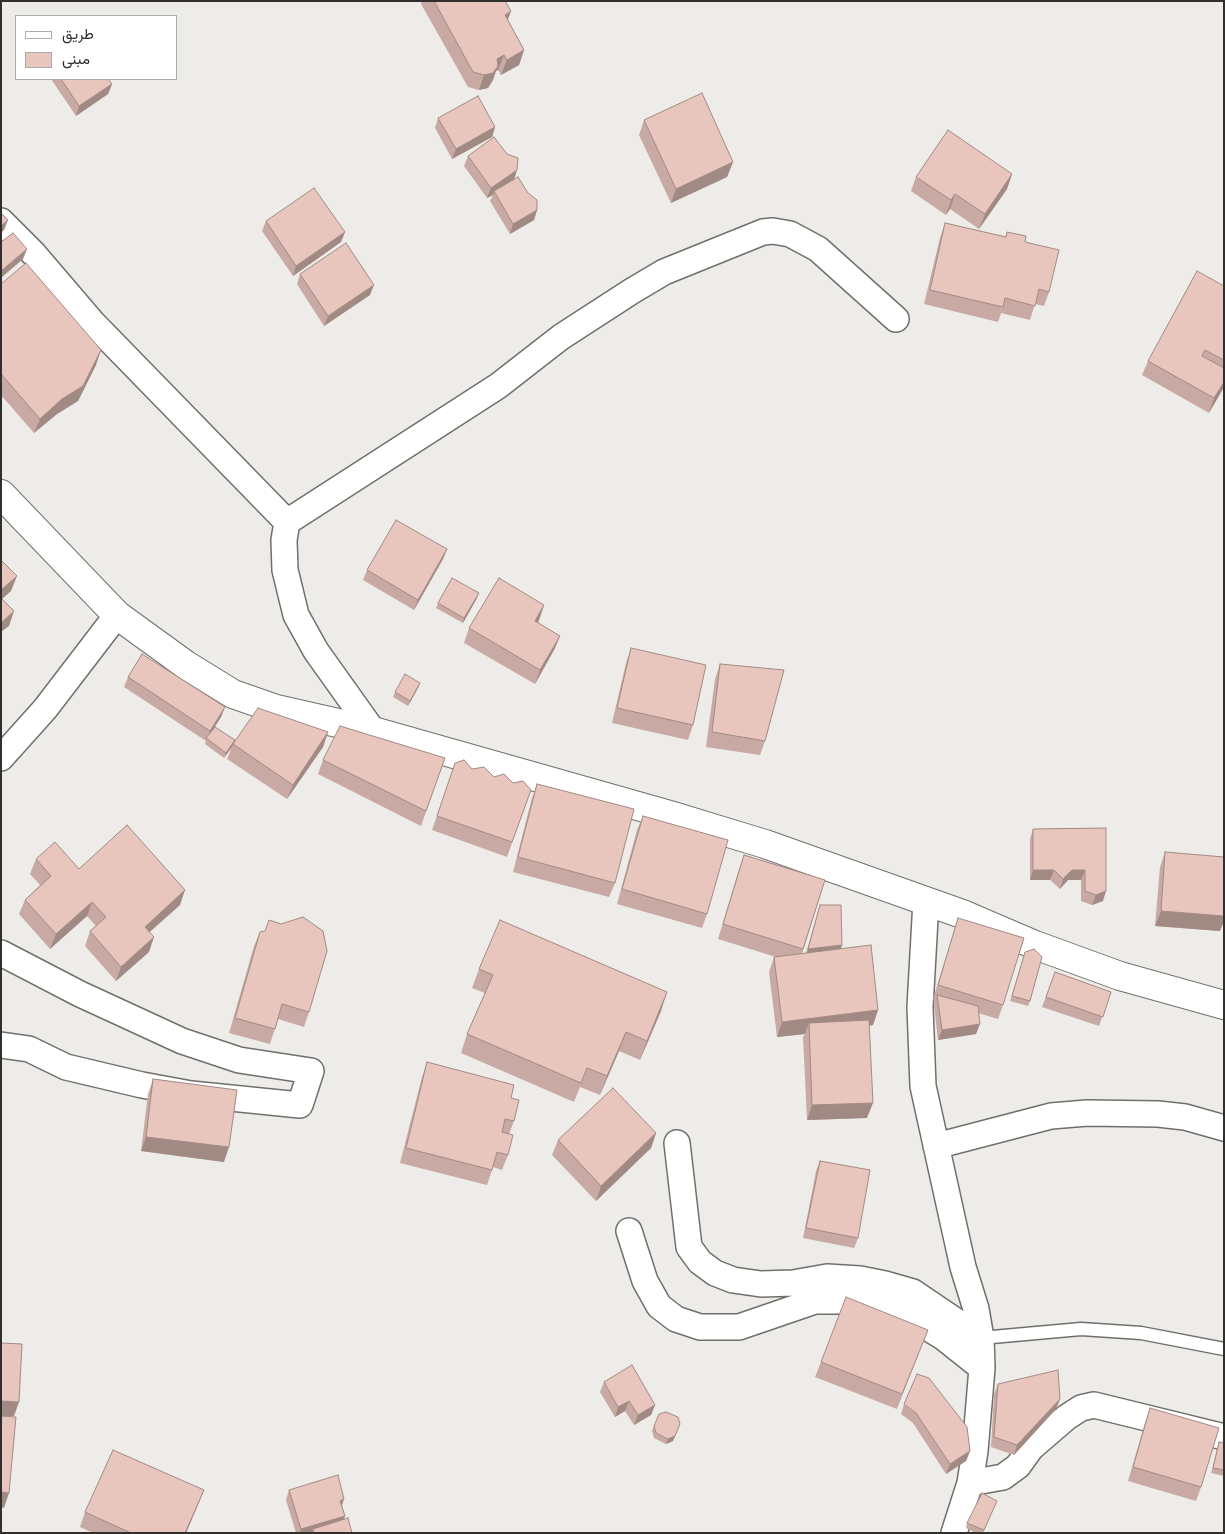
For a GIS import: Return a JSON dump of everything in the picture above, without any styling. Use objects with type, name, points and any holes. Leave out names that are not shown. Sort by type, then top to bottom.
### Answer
[{"type":"main road","points":[[1,494],[116,615],[186,665],[233,694],[276,709],[372,731],[765,844],[926,901],[1120,976],[1224,1004]]},
{"type":"street","points":[[1,220],[34,254],[93,322],[287,522]]},
{"type":"street","points":[[372,731],[316,652],[296,614],[285,570],[284,540],[287,522],[498,386],[561,337],[596,313],[664,272],[757,234],[781,232],[818,249],[896,319]]},
{"type":"street","points":[[1,758],[45,709],[116,615]]},
{"type":"street","points":[[926,901],[920,1007],[922,1086],[981,1338],[982,1368],[975,1450],[970,1483],[954,1533]]},
{"type":"street","points":[[1,953],[80,994],[182,1041],[240,1060],[311,1071],[300,1105],[191,1094],[142,1085],[66,1067],[29,1049],[1,1045]]},
{"type":"street","points":[[936,1146],[1051,1116],[1087,1113],[1158,1114],[1185,1117],[1224,1128]]},
{"type":"street","points":[[677,1143],[689,1247],[700,1262],[715,1273],[733,1280],[761,1284],[793,1283],[827,1277],[860,1279],[885,1284],[913,1292],[981,1338]]},
{"type":"street","points":[[629,1230],[645,1281],[659,1306],[676,1319],[700,1327],[739,1327],[815,1301],[860,1301],[905,1314],[943,1337],[982,1368]]},
{"type":"street","points":[[970,1483],[1003,1477],[1018,1466],[1031,1448],[1067,1417],[1081,1408],[1094,1405],[1224,1437]]},
{"type":"lane","points":[[981,1338],[1081,1328],[1141,1333],[1224,1349]]},
{"type":"building","points":[[434,1],[505,1],[511,11],[505,15],[524,50],[507,60],[504,55],[497,59],[498,66],[493,73],[484,75],[473,72]]},
{"type":"building","points":[[62,80],[109,80],[112,84],[79,106]]},
{"type":"building","points":[[702,93],[733,162],[676,189],[644,120]]},
{"type":"building","points":[[478,96],[495,127],[456,149],[438,118]]},
{"type":"building","points":[[948,130],[1012,174],[985,214],[955,194],[951,200],[916,177]]},
{"type":"building","points":[[494,137],[507,154],[518,158],[517,170],[491,188],[468,156]]},
{"type":"building","points":[[518,177],[528,193],[537,200],[537,210],[513,224],[494,191]]},
{"type":"building","points":[[314,188],[345,232],[296,266],[266,221]]},
{"type":"building","points":[[1,213],[8,220],[1,226]]},
{"type":"building","points":[[945,223],[1006,237],[1007,232],[1026,236],[1025,242],[1059,250],[1049,292],[1039,289],[1035,306],[1005,298],[1003,307],[930,290]]},
{"type":"building","points":[[13,233],[27,249],[1,271],[1,242]]},
{"type":"building","points":[[346,243],[374,285],[328,316],[300,274]]},
{"type":"building","points":[[26,263],[101,350],[83,386],[62,399],[40,419],[1,374],[1,284]]},
{"type":"building","points":[[1197,271],[1224,286],[1224,360],[1205,350],[1202,356],[1224,368],[1224,382],[1214,398],[1148,361]]},
{"type":"building","points":[[396,520],[447,549],[418,600],[367,570]]},
{"type":"building","points":[[1,560],[17,576],[1,590]]},
{"type":"building","points":[[452,578],[479,593],[464,618],[438,603]]},
{"type":"building","points":[[499,578],[544,605],[535,621],[560,636],[540,670],[469,628]]},
{"type":"building","points":[[1,598],[14,611],[1,623]]},
{"type":"building","points":[[631,648],[706,665],[693,725],[617,708]]},
{"type":"building","points":[[142,654],[225,707],[210,731],[128,677]]},
{"type":"building","points":[[720,664],[784,670],[765,741],[712,732]]},
{"type":"building","points":[[405,674],[420,683],[410,701],[395,692]]},
{"type":"building","points":[[258,708],[328,732],[293,785],[233,744]]},
{"type":"building","points":[[340,726],[445,758],[426,811],[323,760]]},
{"type":"building","points":[[215,727],[235,740],[226,753],[206,738]]},
{"type":"building","points":[[464,760],[472,769],[484,767],[494,777],[504,774],[513,783],[523,781],[531,790],[512,842],[437,816],[455,763]]},
{"type":"building","points":[[537,784],[634,809],[615,883],[518,857]]},
{"type":"building","points":[[643,816],[728,840],[707,914],[622,889]]},
{"type":"building","points":[[127,825],[185,890],[145,927],[154,937],[121,967],[90,931],[106,917],[92,902],[56,934],[25,900],[51,876],[36,859],[55,842],[79,869]]},
{"type":"building","points":[[1106,828],[1106,891],[1096,895],[1085,891],[1085,870],[1072,870],[1063,879],[1054,870],[1033,870],[1033,829]]},
{"type":"building","points":[[1165,852],[1224,857],[1224,916],[1161,911]]},
{"type":"building","points":[[744,855],[825,880],[803,949],[723,924]]},
{"type":"building","points":[[820,905],[841,905],[842,945],[808,949]]},
{"type":"building","points":[[303,917],[323,931],[327,951],[309,1012],[282,1004],[275,1029],[235,1018],[260,932],[265,931],[269,920],[281,924]]},
{"type":"building","points":[[958,918],[1024,938],[1003,1005],[938,985]]},
{"type":"building","points":[[500,920],[667,992],[647,1041],[626,1032],[607,1076],[587,1068],[581,1083],[467,1034],[493,975],[479,969]]},
{"type":"building","points":[[871,945],[878,1010],[782,1022],[774,957]]},
{"type":"building","points":[[1034,949],[1042,957],[1030,1001],[1012,996],[1025,952]]},
{"type":"building","points":[[1055,972],[1111,992],[1103,1017],[1046,997]]},
{"type":"building","points":[[937,995],[978,1006],[980,1024],[942,1030]]},
{"type":"building","points":[[869,1020],[873,1103],[812,1105],[809,1023]]},
{"type":"building","points":[[427,1062],[514,1085],[511,1098],[519,1100],[514,1121],[505,1119],[502,1132],[513,1135],[508,1155],[497,1152],[492,1170],[406,1148]]},
{"type":"building","points":[[153,1079],[237,1090],[229,1147],[146,1137]]},
{"type":"building","points":[[613,1088],[656,1133],[601,1186],[558,1140]]},
{"type":"building","points":[[820,1161],[870,1170],[858,1238],[806,1228]]},
{"type":"building","points":[[846,1297],[928,1330],[902,1394],[821,1362]]},
{"type":"building","points":[[1,1343],[22,1344],[19,1402],[1,1401]]},
{"type":"building","points":[[632,1365],[655,1405],[638,1415],[629,1401],[618,1407],[604,1382]]},
{"type":"building","points":[[1058,1370],[1060,1399],[1017,1445],[994,1437],[998,1384]]},
{"type":"building","points":[[917,1374],[929,1378],[967,1427],[970,1451],[950,1464],[916,1413],[904,1404]]},
{"type":"building","points":[[1150,1408],[1219,1428],[1201,1487],[1133,1467]]},
{"type":"building","points":[[666,1412],[678,1417],[680,1424],[675,1436],[668,1439],[656,1433],[654,1426],[659,1414]]},
{"type":"building","points":[[1,1416],[16,1417],[9,1493],[1,1492]]},
{"type":"building","points":[[1219,1442],[1224,1443],[1224,1470],[1213,1468]]},
{"type":"building","points":[[113,1450],[204,1490],[185,1533],[131,1533],[85,1512]]},
{"type":"building","points":[[338,1475],[344,1499],[340,1501],[345,1516],[301,1529],[289,1490]]},
{"type":"building","points":[[982,1493],[997,1501],[984,1530],[967,1523]]},
{"type":"building","points":[[348,1518],[352,1533],[314,1533],[313,1529]]}]
